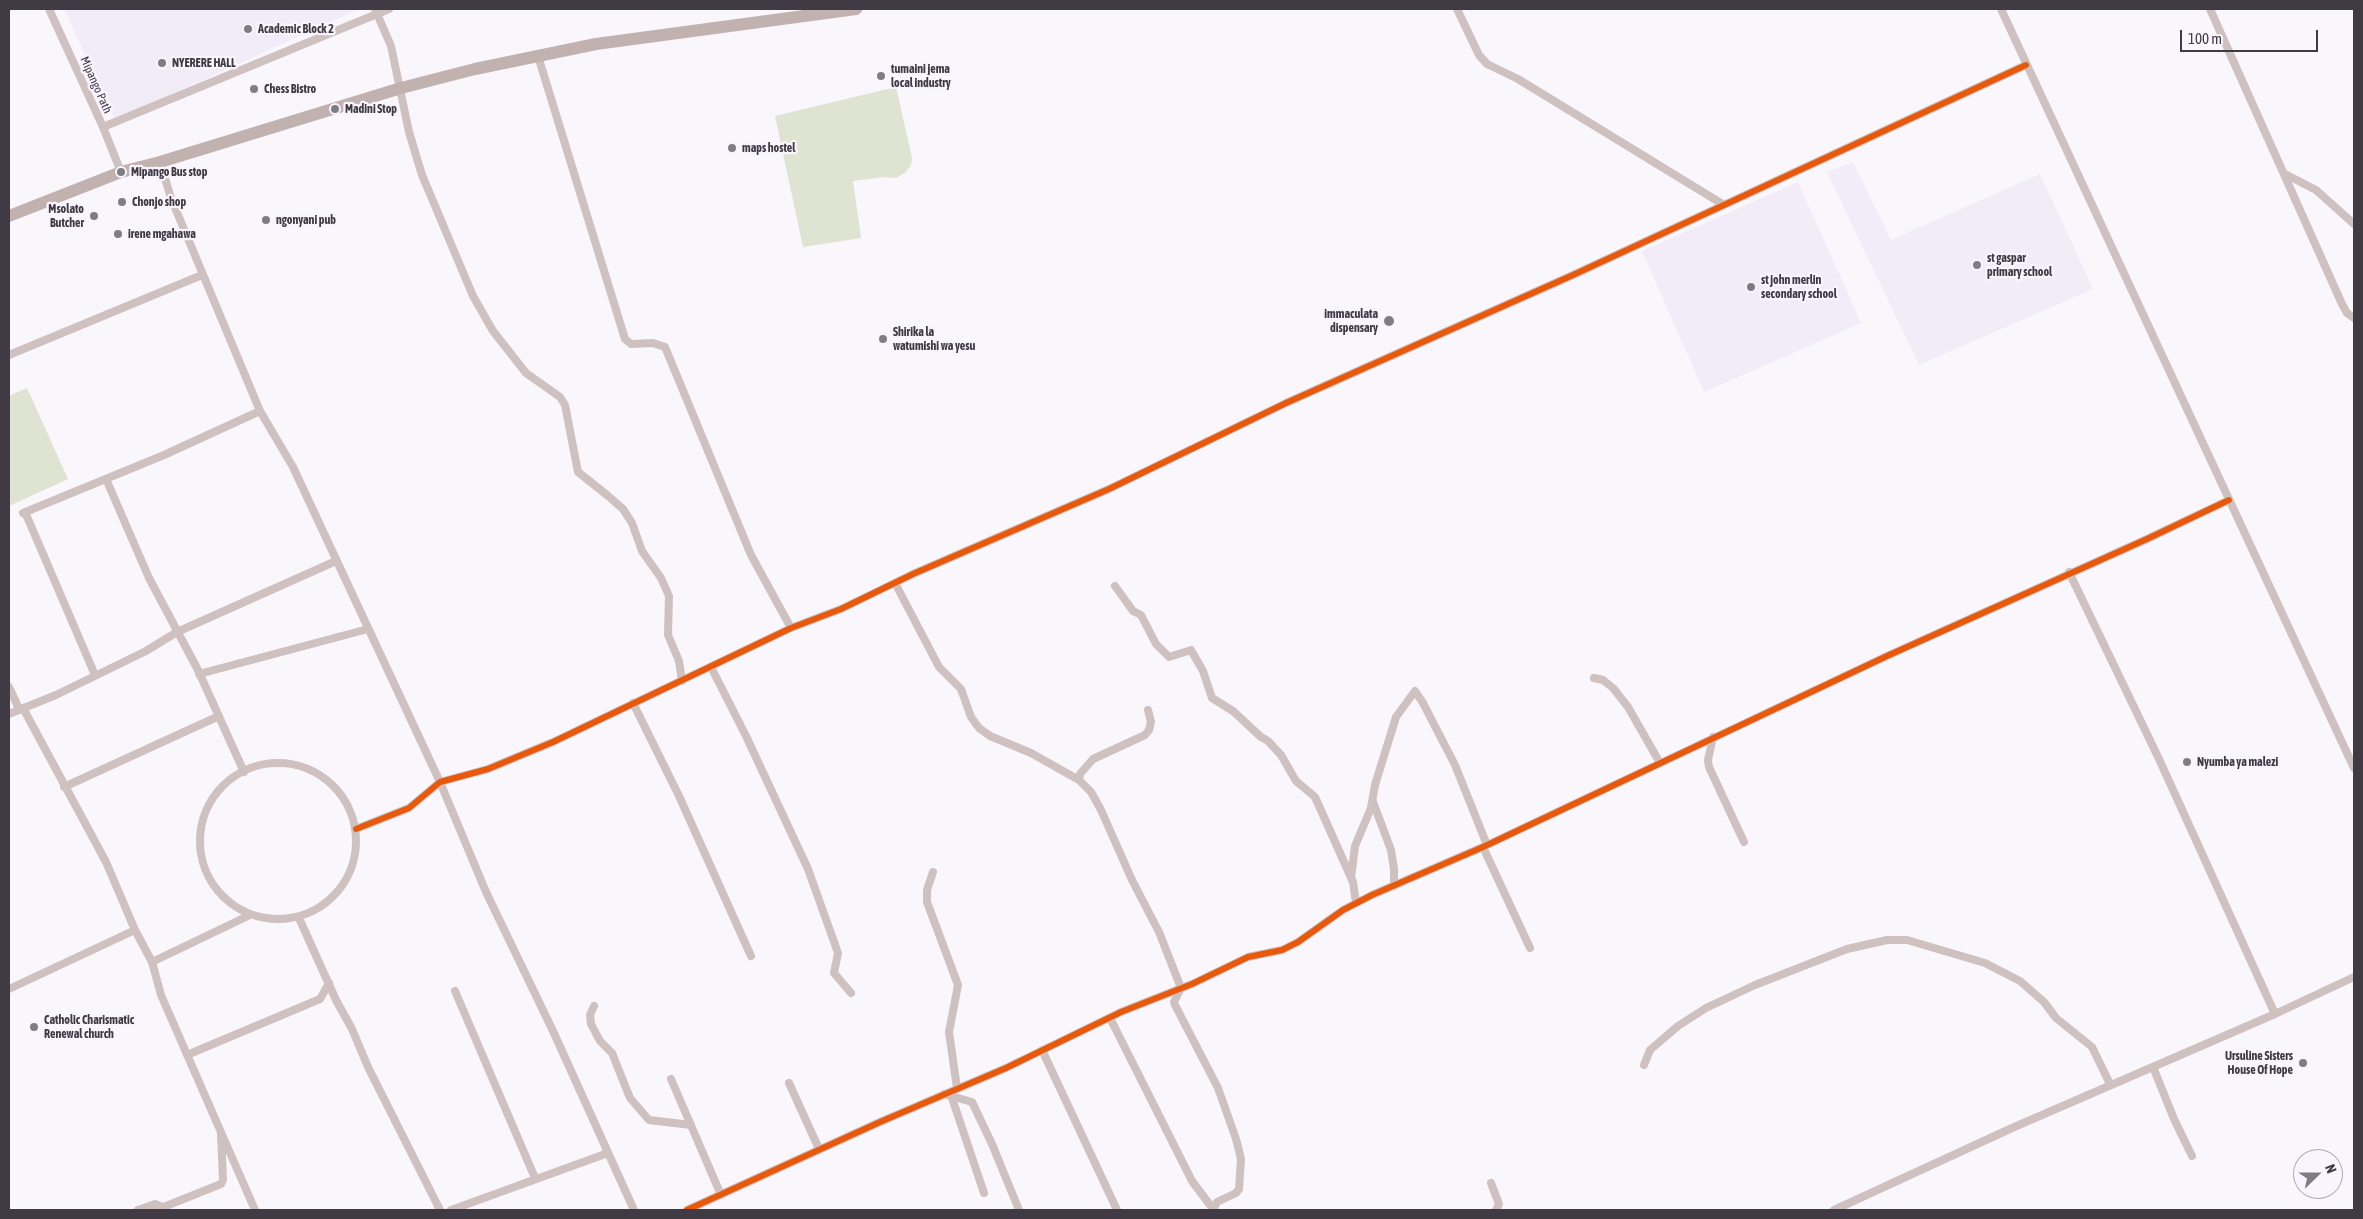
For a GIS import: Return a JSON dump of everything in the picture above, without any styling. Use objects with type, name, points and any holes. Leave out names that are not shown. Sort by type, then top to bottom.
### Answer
[{"type":"highway","points":[[9,216],[121,172],[160,162],[401,88],[596,44],[856,9]]},
{"type":"street","name":"Mipango Path","points":[[48,9],[103,127],[121,172]]},
{"type":"street","points":[[103,127],[376,11],[389,9]]},
{"type":"street","points":[[1457,9],[1487,64],[1518,79],[1724,204]]},
{"type":"street","points":[[2001,9],[2354,768]]},
{"type":"street","points":[[2210,9],[2342,304],[2347,313],[2354,318]]},
{"type":"street","points":[[376,11],[391,46],[409,132],[422,175],[473,296],[493,331],[526,373],[537,383],[560,397],[565,405],[578,472],[623,509],[632,523],[642,551],[661,578],[669,596],[668,635],[679,661],[682,681]]},
{"type":"street","points":[[538,56],[625,339],[631,344],[653,343],[665,347],[751,555],[791,628]]},
{"type":"street","points":[[356,829],[409,808],[440,782],[488,769],[522,756],[791,628],[841,609],[895,583],[1109,489],[1286,403],[2026,65]]},
{"type":"street","points":[[160,162],[171,198],[260,411],[293,467],[440,782],[486,892],[553,1031],[634,1210]]},
{"type":"street","points":[[2285,174],[2316,190],[2354,224]]},
{"type":"street","points":[[9,355],[202,274]]},
{"type":"street","points":[[95,675],[24,512],[260,411]]},
{"type":"street","points":[[106,478],[149,578],[199,674],[244,772]]},
{"type":"street","points":[[687,1210],[1248,957],[1282,950],[1298,942],[1356,903],[1485,846],[1713,737],[2229,500]]},
{"type":"street","points":[[9,714],[56,695],[146,651],[178,632],[336,561]]},
{"type":"street","points":[[2070,572],[2159,759],[2275,1014]]},
{"type":"street","points":[[895,583],[939,668],[962,689],[971,717],[979,728],[990,736],[1031,753],[1079,780],[1091,792],[1101,810],[1132,880],[1159,932],[1181,988],[1174,1002],[1175,1005],[1218,1088],[1231,1123],[1241,1159],[1239,1189],[1236,1193],[1217,1202],[1212,1210],[1192,1181],[1110,1018]]},
{"type":"street","points":[[1115,586],[1133,611],[1141,615],[1156,644],[1169,656],[1191,650],[1203,672],[1212,698],[1233,711],[1281,755],[1296,781],[1314,797],[1356,890],[1356,903]]},
{"type":"street","points":[[199,674],[368,629]]},
{"type":"street","points":[[711,667],[746,736],[808,869],[838,953],[834,973],[851,993]]},
{"type":"street","points":[[1594,678],[1603,680],[1613,688],[1628,707],[1660,763]]},
{"type":"street","points":[[9,687],[106,862],[134,930],[152,962],[162,994],[187,1055],[222,1131],[255,1210]]},
{"type":"street","points":[[1351,878],[1355,846],[1373,802],[1375,785],[1396,717],[1415,691],[1455,765],[1485,846],[1530,948]]},
{"type":"street","points":[[634,703],[679,796],[751,956]]},
{"type":"street","points":[[1079,780],[1080,774],[1093,759],[1145,735],[1149,730],[1151,722],[1148,710]]},
{"type":"street","points":[[64,787],[219,716]]},
{"type":"street","points":[[1713,737],[1708,760],[1709,767],[1744,842]]},
{"type":"street","points":[[290,763],[321,775],[344,798],[356,829],[354,862],[339,891],[314,912],[299,918],[282,920],[250,915],[223,897],[205,869],[200,837],[208,805],[229,780],[244,772],[258,765],[290,763]]},
{"type":"street","points":[[1373,802],[1391,850],[1394,886]]},
{"type":"street","points":[[933,872],[927,890],[927,902],[958,985],[949,1032],[957,1088]]},
{"type":"street","points":[[152,962],[250,915]]},
{"type":"street","points":[[299,918],[368,1067],[440,1210]]},
{"type":"street","points":[[9,989],[134,930]]},
{"type":"street","points":[[1644,1065],[1650,1050],[1678,1026],[1706,1008],[1754,985],[1847,949],[1887,940],[1907,940],[1985,963],[2020,981],[2044,1002],[2056,1018],[2092,1047],[2110,1084]]},
{"type":"street","points":[[1834,1210],[2110,1084],[2275,1014],[2354,977]]},
{"type":"street","points":[[320,998],[329,983]]},
{"type":"street","points":[[456,991],[535,1178]]},
{"type":"street","points":[[187,1055],[320,998],[336,1000]]},
{"type":"street","points":[[594,1006],[590,1015],[591,1024],[600,1041],[612,1053],[630,1098],[649,1120],[691,1125]]},
{"type":"street","points":[[1042,1050],[1117,1210]]},
{"type":"street","points":[[2153,1067],[2192,1156]]},
{"type":"street","points":[[671,1079],[721,1195]]},
{"type":"street","points":[[789,1083],[819,1149]]},
{"type":"street","points":[[944,1094],[952,1098],[972,1102],[992,1144],[1019,1210]]},
{"type":"street","points":[[952,1098],[984,1193]]},
{"type":"street","points":[[138,1210],[155,1204],[160,1208],[221,1184],[223,1172],[222,1131]]},
{"type":"street","points":[[451,1210],[608,1153]]},
{"type":"street","points":[[1491,1183],[1499,1204],[1496,1210]]},
{"type":"shaded area","points":[[64,9],[359,9],[115,120]]},
{"type":"shaded area","name":"st gaspar primary school","points":[[1853,162],[1891,240],[2040,174],[2093,289],[1919,365],[1827,172]]},
{"type":"shaded area","name":"st john merlin secondary school","points":[[1798,182],[1861,323],[1704,392],[1642,251]]},
{"type":"green space","points":[[896,87],[912,158],[911,165],[906,172],[896,178],[884,177],[853,181],[861,238],[803,247],[775,116]]},
{"type":"green space","points":[[27,388],[68,479],[9,506],[9,396]]},
{"type":"cycle path","points":[[356,829],[409,808],[440,782],[488,769],[553,742],[791,628],[841,609],[913,574],[1109,489],[1286,403],[1573,275],[2026,65]]},
{"type":"cycle path","points":[[687,1210],[880,1122],[1006,1068],[1121,1012],[1192,984],[1248,957],[1282,950],[1298,942],[1343,910],[1372,895],[1483,847],[1887,656],[2229,500]]},
{"type":"place","name":"Academic Block 2","points":[[248,29]]},
{"type":"place","name":"NYERERE HALL","points":[[162,63]]},
{"type":"place","name":"tumaini jema local industry","points":[[881,76]]},
{"type":"place","name":"Chess Bistro","points":[[254,89]]},
{"type":"place","name":"Madini Stop","points":[[335,109]]},
{"type":"place","name":"maps hostel","points":[[732,148]]},
{"type":"place","name":"Mipango Bus stop","points":[[121,172]]},
{"type":"place","name":"Chonjo shop","points":[[122,202]]},
{"type":"place","name":"Msolato Butcher","points":[[94,216]]},
{"type":"place","name":"ngonyani pub","points":[[266,220]]},
{"type":"place","name":"irene mgahawa","points":[[118,234]]},
{"type":"place","name":"st gaspar primary school","points":[[1977,265]]},
{"type":"place","name":"st john merlin secondary school","points":[[1751,287]]},
{"type":"place","name":"immaculata dispensary","points":[[1389,321]]},
{"type":"place","name":"Shirika la watumishi wa yesu","points":[[883,339]]},
{"type":"place","name":"Nyumba ya malezi","points":[[2187,762]]},
{"type":"place","name":"Catholic Charismatic Renewal church","points":[[34,1027]]},
{"type":"place","name":"Ursuline Sisters House Of Hope","points":[[2303,1063]]}]
